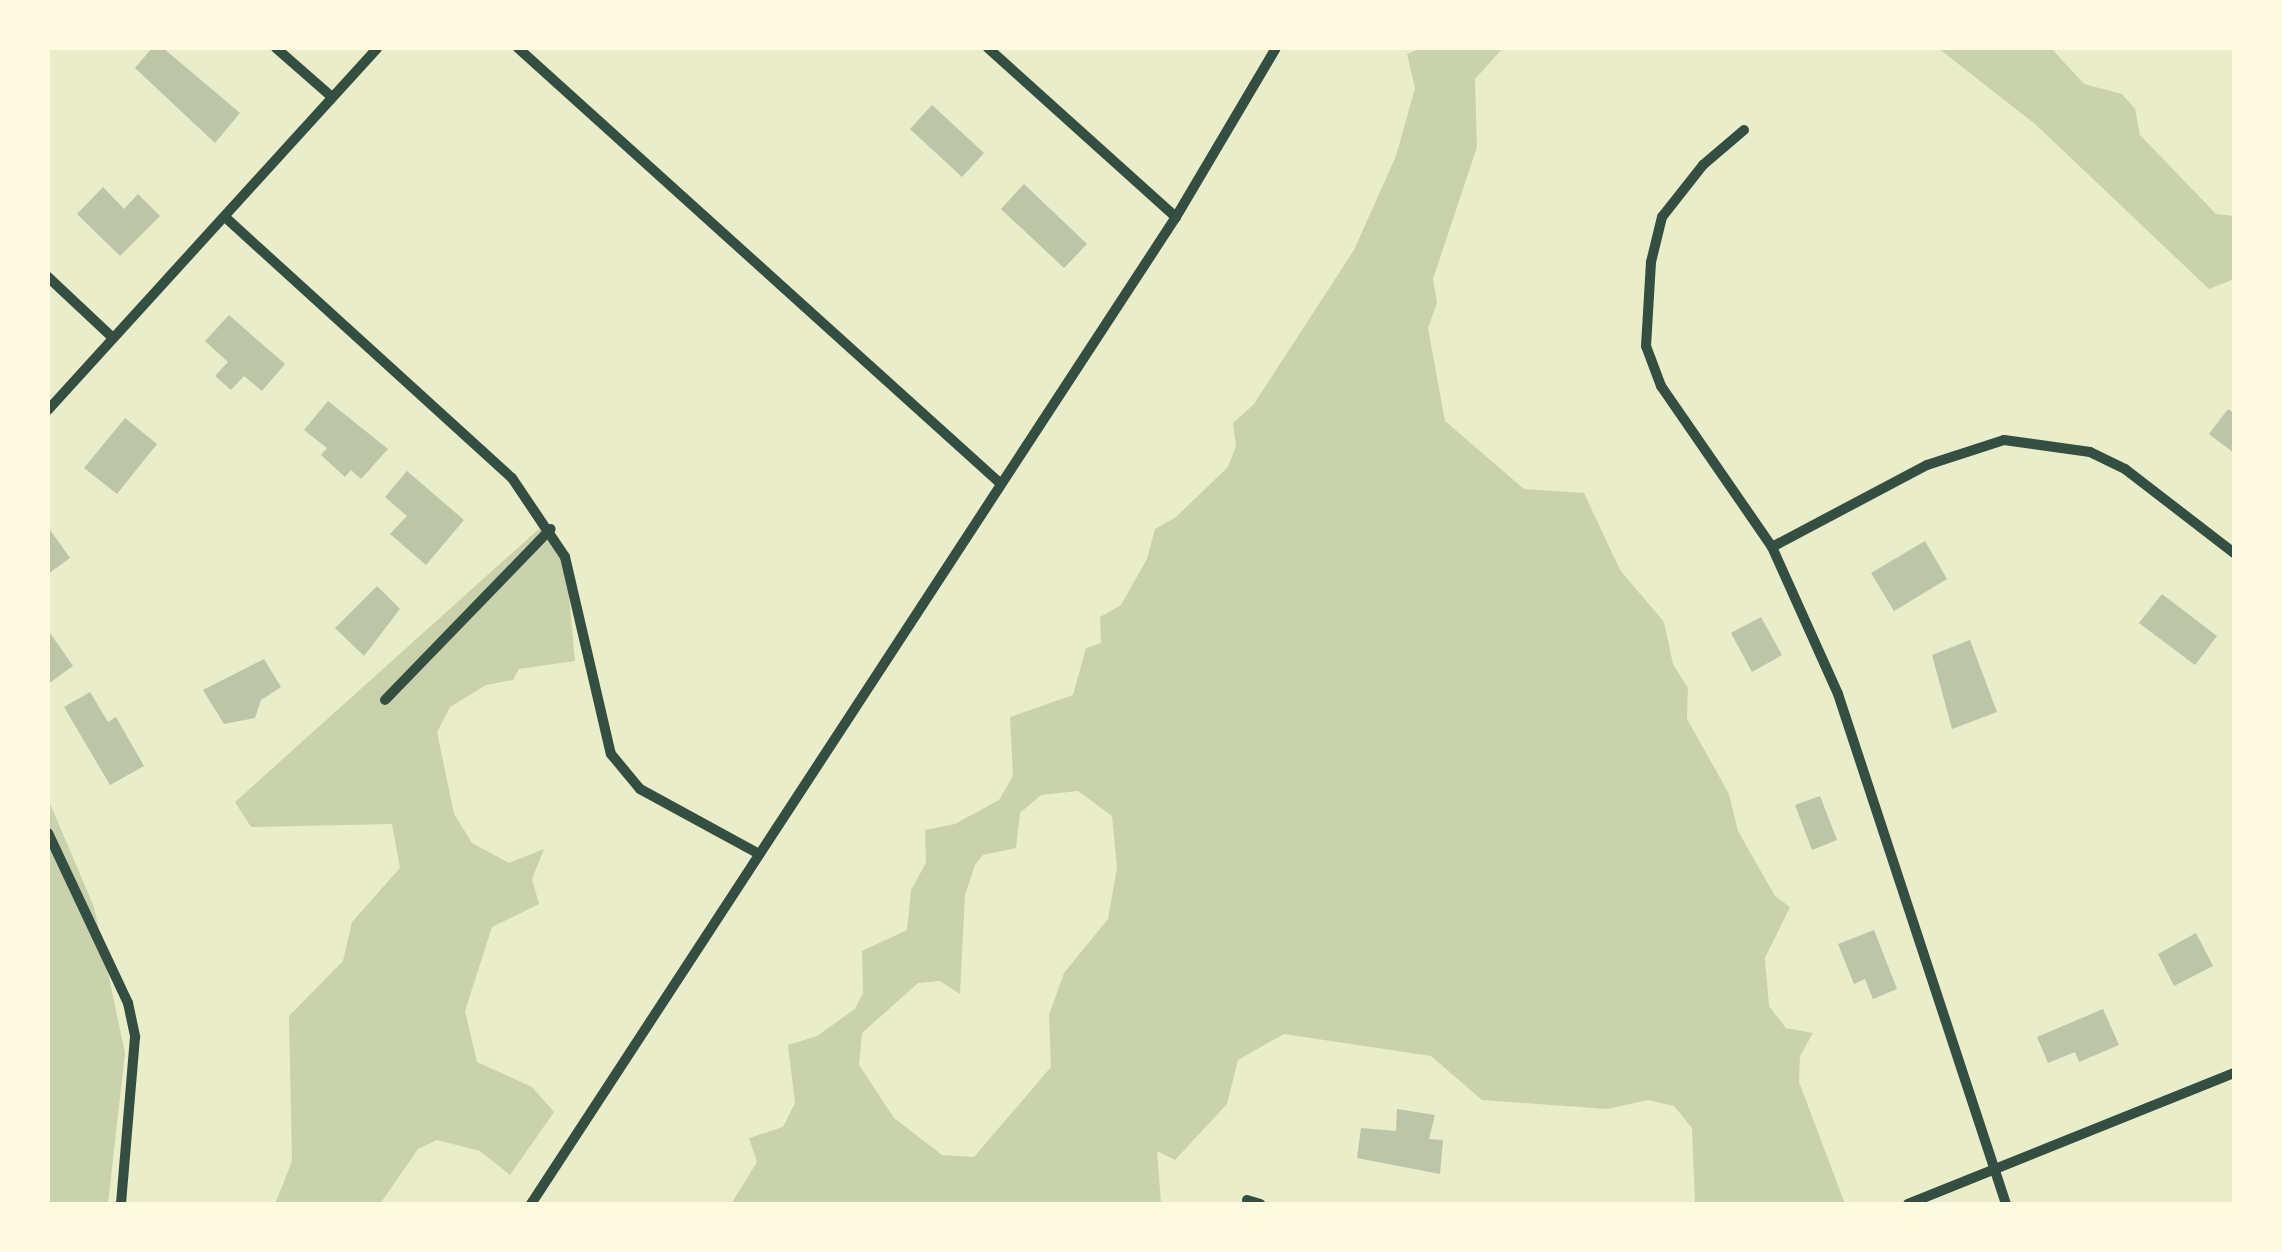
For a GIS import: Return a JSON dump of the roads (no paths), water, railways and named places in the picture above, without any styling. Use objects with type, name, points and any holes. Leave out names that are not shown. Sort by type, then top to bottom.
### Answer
[{"type":"street","points":[[276,48],[332,97]]},
{"type":"street","points":[[48,410],[377,48]]},
{"type":"street","points":[[518,48],[1000,483]]},
{"type":"street","points":[[988,48],[1176,216]]},
{"type":"street","points":[[531,1204],[1176,216],[1276,48]]},
{"type":"street","points":[[1744,130],[1702,165],[1662,217],[1651,262],[1646,346],[1661,386],[1772,547],[1866,768],[2006,1204]]},
{"type":"street","points":[[225,218],[512,478],[550,529],[565,557],[610,754],[640,789],[759,854]]},
{"type":"street","points":[[48,277],[113,338]]},
{"type":"street","points":[[1772,547],[1927,465],[2004,440],[2041,442],[2108,461],[2234,553]]},
{"type":"street","points":[[386,700],[550,529]]},
{"type":"street","points":[[48,833],[128,1003],[135,1037],[121,1204]]},
{"type":"street","points":[[1908,1204],[2234,1074]]},
{"type":"street","points":[[1246,1200],[1260,1204]]}]
